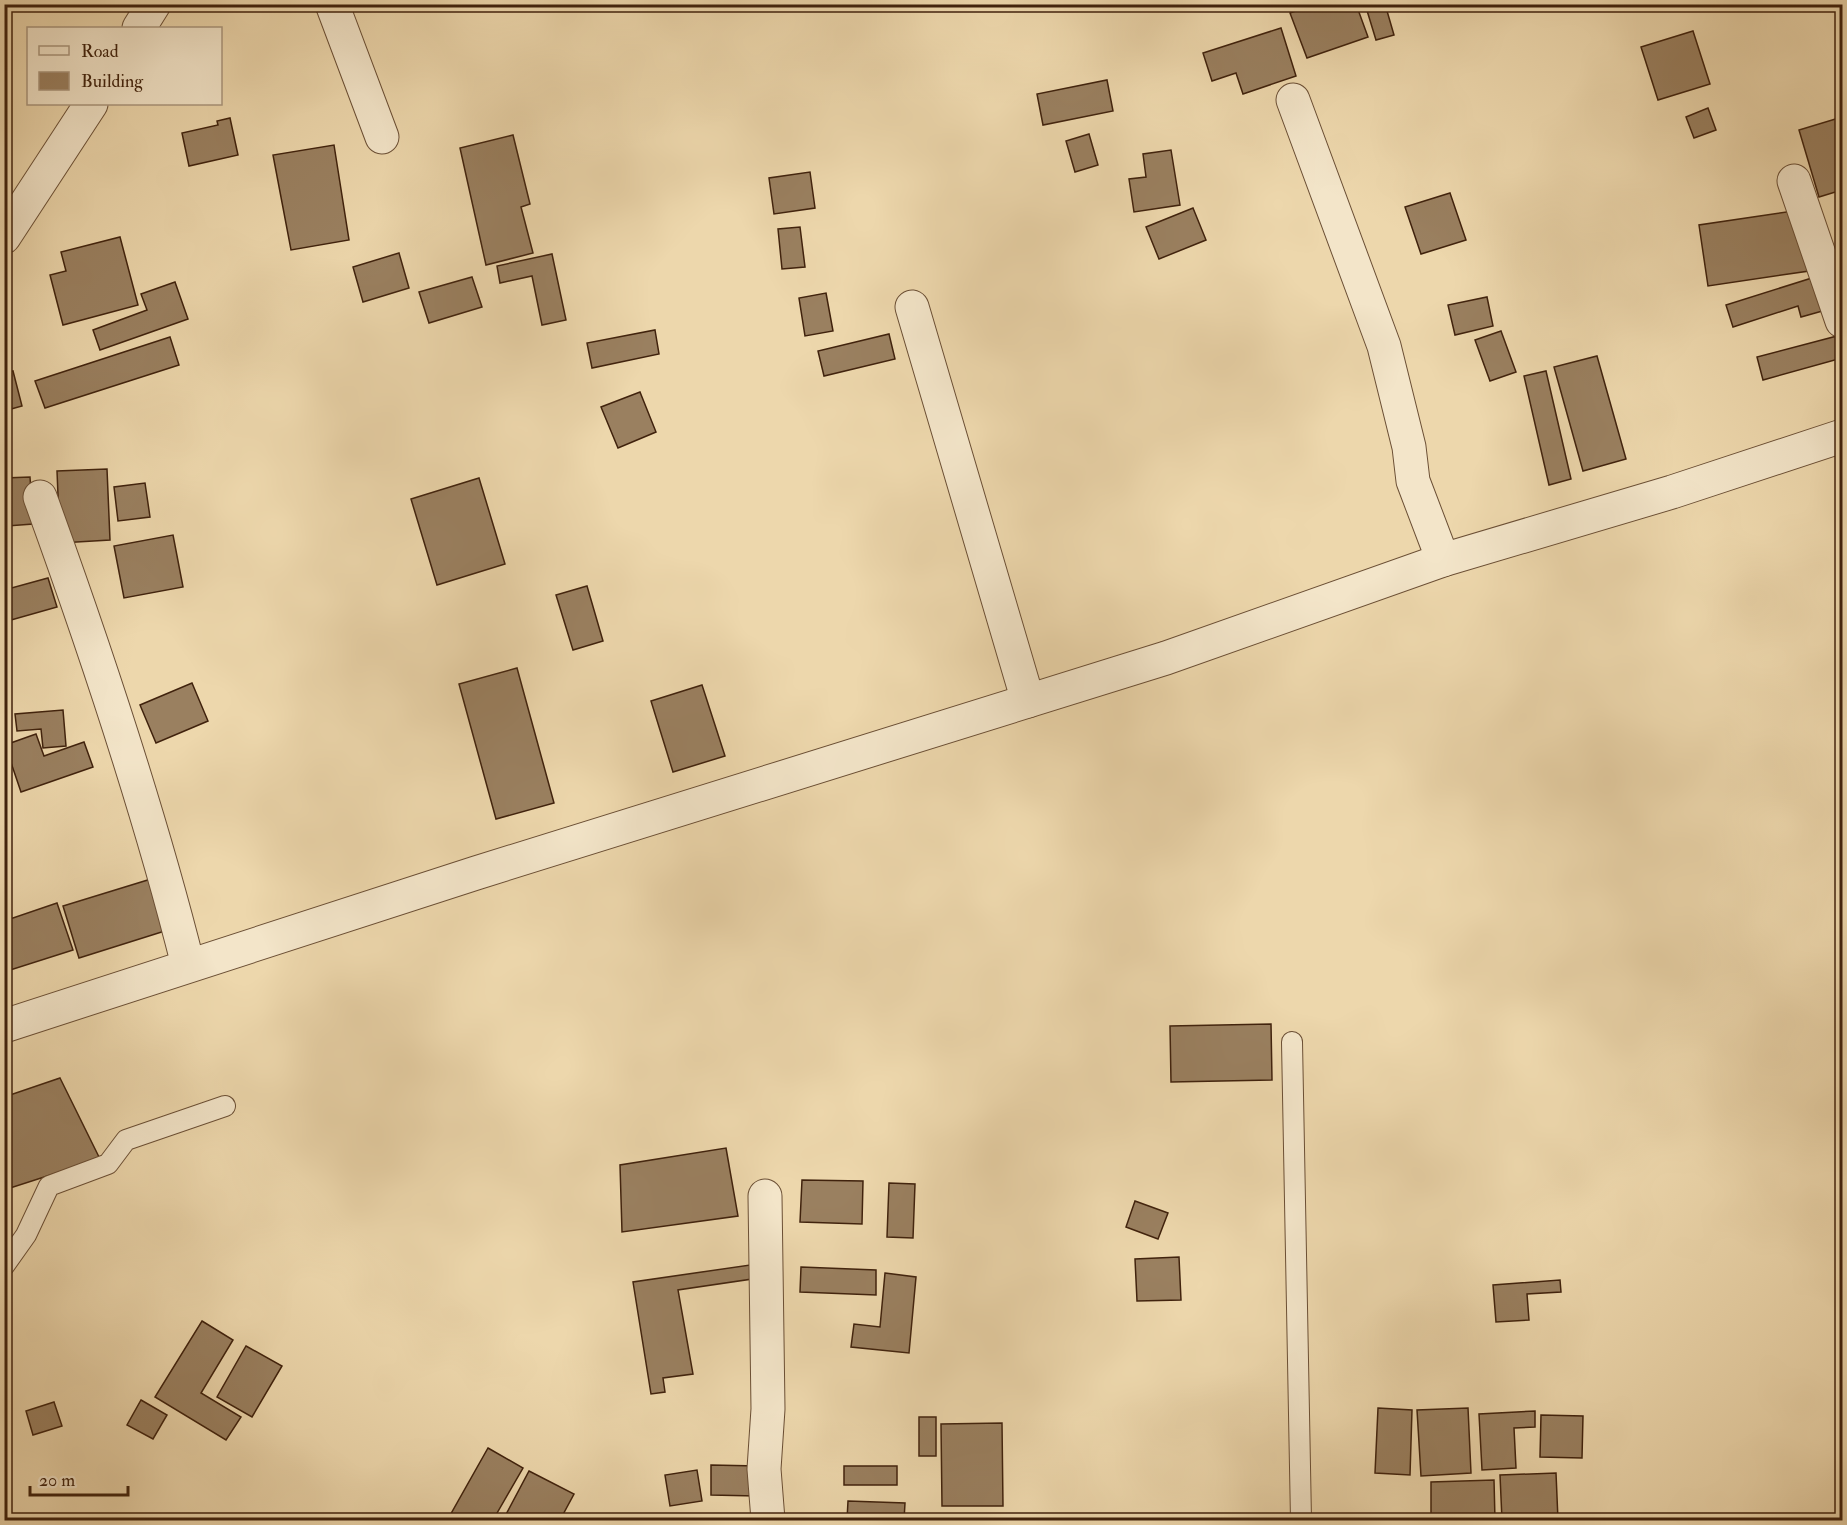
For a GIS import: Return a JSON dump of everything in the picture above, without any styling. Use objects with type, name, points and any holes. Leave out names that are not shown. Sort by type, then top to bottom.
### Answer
[{"type":"street","points":[[140,27],[154,4]]},
{"type":"street","points":[[332,4],[382,137]]},
{"type":"street","points":[[1293,100],[1380,336],[1407,436],[1413,481],[1443,560]]},
{"type":"street","points":[[4,237],[91,105]]},
{"type":"street","points":[[1794,181],[1842,321]]},
{"type":"street","points":[[912,307],[1028,701]]},
{"type":"street","points":[[4,1026],[188,965],[1245,631],[1443,560],[1672,492],[1842,436]]},
{"type":"street","points":[[40,497],[101,666],[161,858],[188,965]]},
{"type":"street","points":[[765,1196],[768,1409],[764,1469],[768,1521]]},
{"type":"lane","points":[[1292,1042],[1301,1521]]},
{"type":"lane","points":[[4,1266],[26,1235],[49,1186],[108,1164],[126,1140],[225,1106]]},
{"type":"building","points":[[1315,4],[1356,4],[1368,37],[1307,58],[1290,13]]},
{"type":"building","points":[[1365,4],[1385,4],[1394,35],[1376,40]]},
{"type":"building","points":[[1281,28],[1296,76],[1243,94],[1236,73],[1212,81],[1203,53]]},
{"type":"building","points":[[1693,31],[1710,84],[1658,100],[1641,47]]},
{"type":"building","points":[[1107,80],[1113,111],[1043,125],[1037,94]]},
{"type":"building","points":[[1708,108],[1716,130],[1694,138],[1686,117]]},
{"type":"building","points":[[1842,117],[1842,190],[1819,197],[1799,130]]},
{"type":"building","points":[[230,118],[238,155],[189,166],[182,133],[218,125],[217,121]]},
{"type":"building","points":[[1089,134],[1098,165],[1075,172],[1066,141]]},
{"type":"building","points":[[513,135],[530,204],[521,207],[533,253],[486,265],[460,148]]},
{"type":"building","points":[[334,145],[349,240],[291,250],[273,155]]},
{"type":"building","points":[[1171,150],[1180,205],[1134,212],[1129,179],[1146,177],[1143,154]]},
{"type":"building","points":[[810,172],[815,208],[774,214],[769,178]]},
{"type":"building","points":[[1450,193],[1466,240],[1421,254],[1405,207]]},
{"type":"building","points":[[1193,208],[1206,240],[1159,259],[1146,227]]},
{"type":"building","points":[[1800,210],[1809,271],[1708,286],[1699,225]]},
{"type":"building","points":[[800,227],[805,267],[782,269],[778,229]]},
{"type":"building","points":[[120,237],[138,305],[63,325],[50,275],[66,271],[61,252]]},
{"type":"building","points":[[399,253],[409,288],[363,302],[353,267]]},
{"type":"building","points":[[552,254],[566,320],[542,325],[532,276],[500,283],[497,266]]},
{"type":"building","points":[[472,277],[482,307],[429,323],[419,292]]},
{"type":"building","points":[[1815,277],[1826,310],[1801,317],[1798,306],[1733,327],[1726,305]]},
{"type":"building","points":[[175,282],[188,319],[100,350],[93,330],[147,310],[141,294]]},
{"type":"building","points":[[826,293],[833,331],[805,336],[799,298]]},
{"type":"building","points":[[1487,297],[1493,326],[1455,335],[1448,305]]},
{"type":"building","points":[[655,330],[659,354],[592,368],[587,343]]},
{"type":"building","points":[[1501,331],[1516,372],[1490,381],[1475,340]]},
{"type":"building","points":[[889,334],[895,359],[824,376],[818,351]]},
{"type":"building","points":[[1837,336],[1842,358],[1763,380],[1757,357]]},
{"type":"building","points":[[170,337],[179,365],[45,408],[35,381]]},
{"type":"building","points":[[1597,356],[1626,459],[1583,471],[1554,367]]},
{"type":"building","points":[[13,371],[22,406],[4,411],[4,373]]},
{"type":"building","points":[[1546,371],[1571,479],[1549,485],[1524,376]]},
{"type":"building","points":[[640,392],[656,432],[618,448],[601,407]]},
{"type":"building","points":[[107,469],[110,540],[60,543],[57,471]]},
{"type":"building","points":[[30,477],[33,524],[7,526],[4,478]]},
{"type":"building","points":[[479,478],[505,564],[437,585],[411,499]]},
{"type":"building","points":[[145,483],[150,517],[118,521],[114,487]]},
{"type":"building","points":[[173,535],[183,587],[124,598],[114,546]]},
{"type":"building","points":[[48,578],[57,607],[4,622],[4,590]]},
{"type":"building","points":[[587,586],[603,641],[573,650],[556,595]]},
{"type":"building","points":[[517,668],[554,803],[496,819],[459,684]]},
{"type":"building","points":[[192,683],[208,721],[156,743],[140,705]]},
{"type":"building","points":[[702,685],[725,756],[673,772],[651,701]]},
{"type":"building","points":[[63,710],[66,746],[43,748],[41,729],[17,731],[15,714]]},
{"type":"building","points":[[36,734],[44,756],[84,742],[93,767],[21,792],[5,745]]},
{"type":"building","points":[[151,879],[168,930],[79,958],[63,906]]},
{"type":"building","points":[[57,903],[73,950],[4,972],[4,921]]},
{"type":"building","points":[[1271,1024],[1272,1080],[1171,1082],[1170,1026]]},
{"type":"building","points":[[60,1078],[100,1159],[4,1190],[4,1097]]},
{"type":"building","points":[[726,1148],[738,1216],[622,1232],[620,1165]]},
{"type":"building","points":[[802,1180],[863,1181],[862,1224],[800,1222]]},
{"type":"building","points":[[889,1183],[915,1184],[913,1238],[887,1237]]},
{"type":"building","points":[[1135,1201],[1168,1213],[1158,1239],[1126,1227]]},
{"type":"building","points":[[1179,1257],[1181,1300],[1137,1301],[1135,1259]]},
{"type":"building","points":[[750,1265],[752,1279],[678,1290],[693,1374],[663,1378],[665,1392],[651,1394],[633,1282]]},
{"type":"building","points":[[801,1267],[876,1270],[876,1295],[800,1292]]},
{"type":"building","points":[[885,1273],[916,1277],[909,1353],[851,1347],[854,1324],[880,1327]]},
{"type":"building","points":[[1560,1280],[1561,1292],[1527,1294],[1529,1320],[1496,1322],[1493,1285]]},
{"type":"building","points":[[202,1321],[233,1340],[201,1393],[241,1417],[226,1440],[155,1397]]},
{"type":"building","points":[[246,1346],[282,1366],[252,1417],[217,1397]]},
{"type":"building","points":[[141,1400],[167,1415],[153,1439],[127,1425]]},
{"type":"building","points":[[54,1402],[62,1426],[33,1435],[26,1411]]},
{"type":"building","points":[[1378,1408],[1412,1410],[1410,1475],[1375,1473]]},
{"type":"building","points":[[1468,1408],[1471,1473],[1421,1476],[1417,1410]]},
{"type":"building","points":[[1535,1411],[1535,1427],[1514,1428],[1516,1468],[1482,1470],[1479,1414]]},
{"type":"building","points":[[1541,1415],[1583,1416],[1582,1458],[1540,1457]]},
{"type":"building","points":[[919,1417],[936,1417],[936,1456],[919,1456]]},
{"type":"building","points":[[1002,1423],[1003,1506],[942,1506],[941,1424]]},
{"type":"building","points":[[488,1448],[523,1468],[493,1520],[448,1519]]},
{"type":"building","points":[[711,1465],[757,1466],[756,1496],[711,1495]]},
{"type":"building","points":[[844,1466],[897,1466],[897,1485],[844,1485]]},
{"type":"building","points":[[697,1470],[702,1501],[670,1506],[665,1475]]},
{"type":"building","points":[[529,1471],[574,1494],[560,1520],[503,1520]]},
{"type":"building","points":[[1556,1473],[1558,1520],[1502,1520],[1500,1475]]},
{"type":"building","points":[[1494,1480],[1495,1520],[1431,1520],[1431,1482]]},
{"type":"building","points":[[848,1501],[905,1503],[904,1520],[847,1520]]}]
